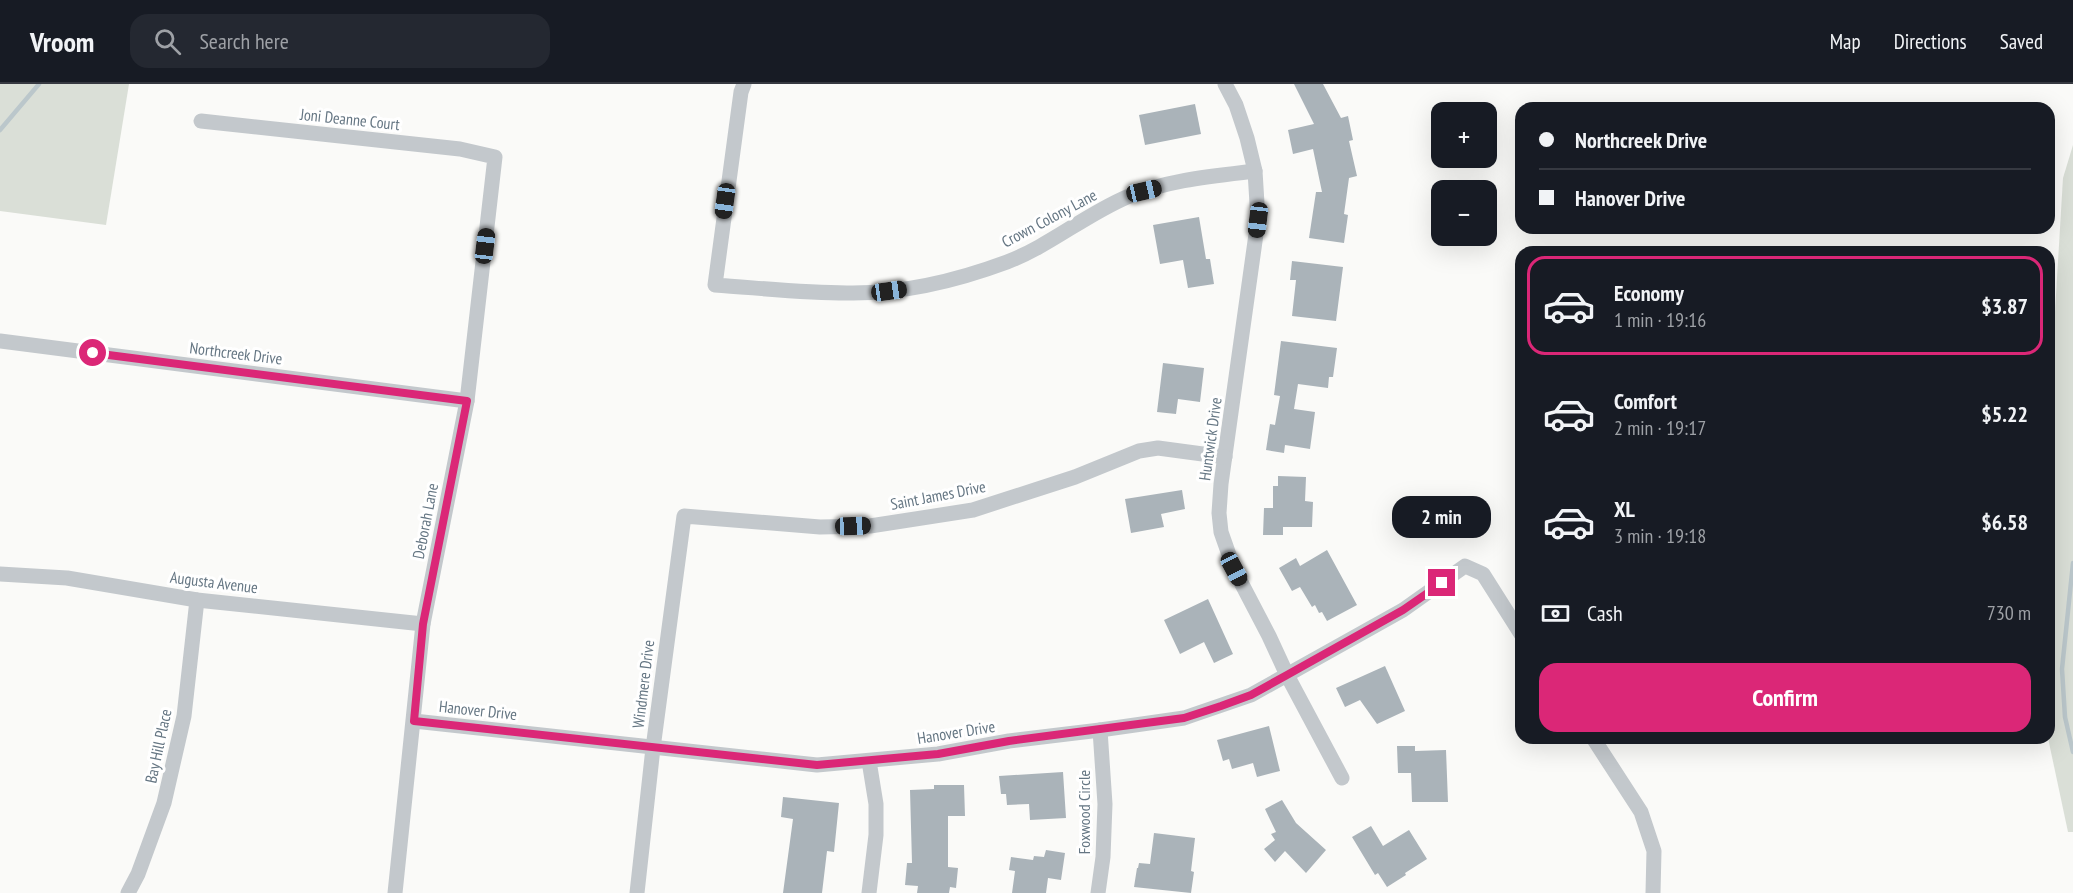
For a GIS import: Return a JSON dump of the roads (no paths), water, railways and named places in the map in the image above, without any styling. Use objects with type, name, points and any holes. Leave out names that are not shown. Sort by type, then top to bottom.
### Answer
[{"type":"street","name":"Crown Colony Lane","points":[[744,84],[739,103],[715,285],[849,294],[921,287],[1009,261],[1039,247],[1108,207],[1144,191],[1198,178],[1256,171]]},
{"type":"street","name":"Huntwick Drive","points":[[1225,84],[1236,105],[1256,171],[1258,220],[1225,457],[1219,513],[1221,532],[1234,569],[1342,778]]},
{"type":"street","name":"Joni Deanne Court","points":[[201,121],[460,149],[495,158]]},
{"type":"street","name":"Deborah Lane","points":[[395,893],[423,624],[467,401],[495,158]]},
{"type":"street","name":"Northcreek Drive","points":[[0,341],[467,401]]},
{"type":"street","name":"Saint James Drive","points":[[684,516],[820,527],[870,526],[973,510],[1075,477],[1139,451],[1158,448],[1225,457]]},
{"type":"street","name":"Windmere Drive","points":[[637,893],[653,748],[684,516]]},
{"type":"street","name":"Hanover Drive","points":[[414,721],[817,765],[869,761],[938,754],[1009,741],[1184,718],[1251,695],[1403,610],[1465,566],[1483,574],[1515,625]]},
{"type":"street","name":"Augusta Avenue","points":[[0,574],[67,578],[196,600],[423,624]]},
{"type":"street","name":"Bay Hill Place","points":[[128,893],[138,873],[164,803],[184,716],[196,600]]},
{"type":"street","name":"Foxwood Circle","points":[[1098,893],[1103,857],[1105,804],[1100,730]]},
{"type":"street","points":[[1597,744],[1641,812],[1654,851],[1653,893]]},
{"type":"street","points":[[868,893],[876,835],[876,804],[869,761]]},
{"type":"waterway","points":[[0,130],[39,84]]},
{"type":"waterway","points":[[2073,563],[2062,669],[2065,717],[2073,752]]}]
